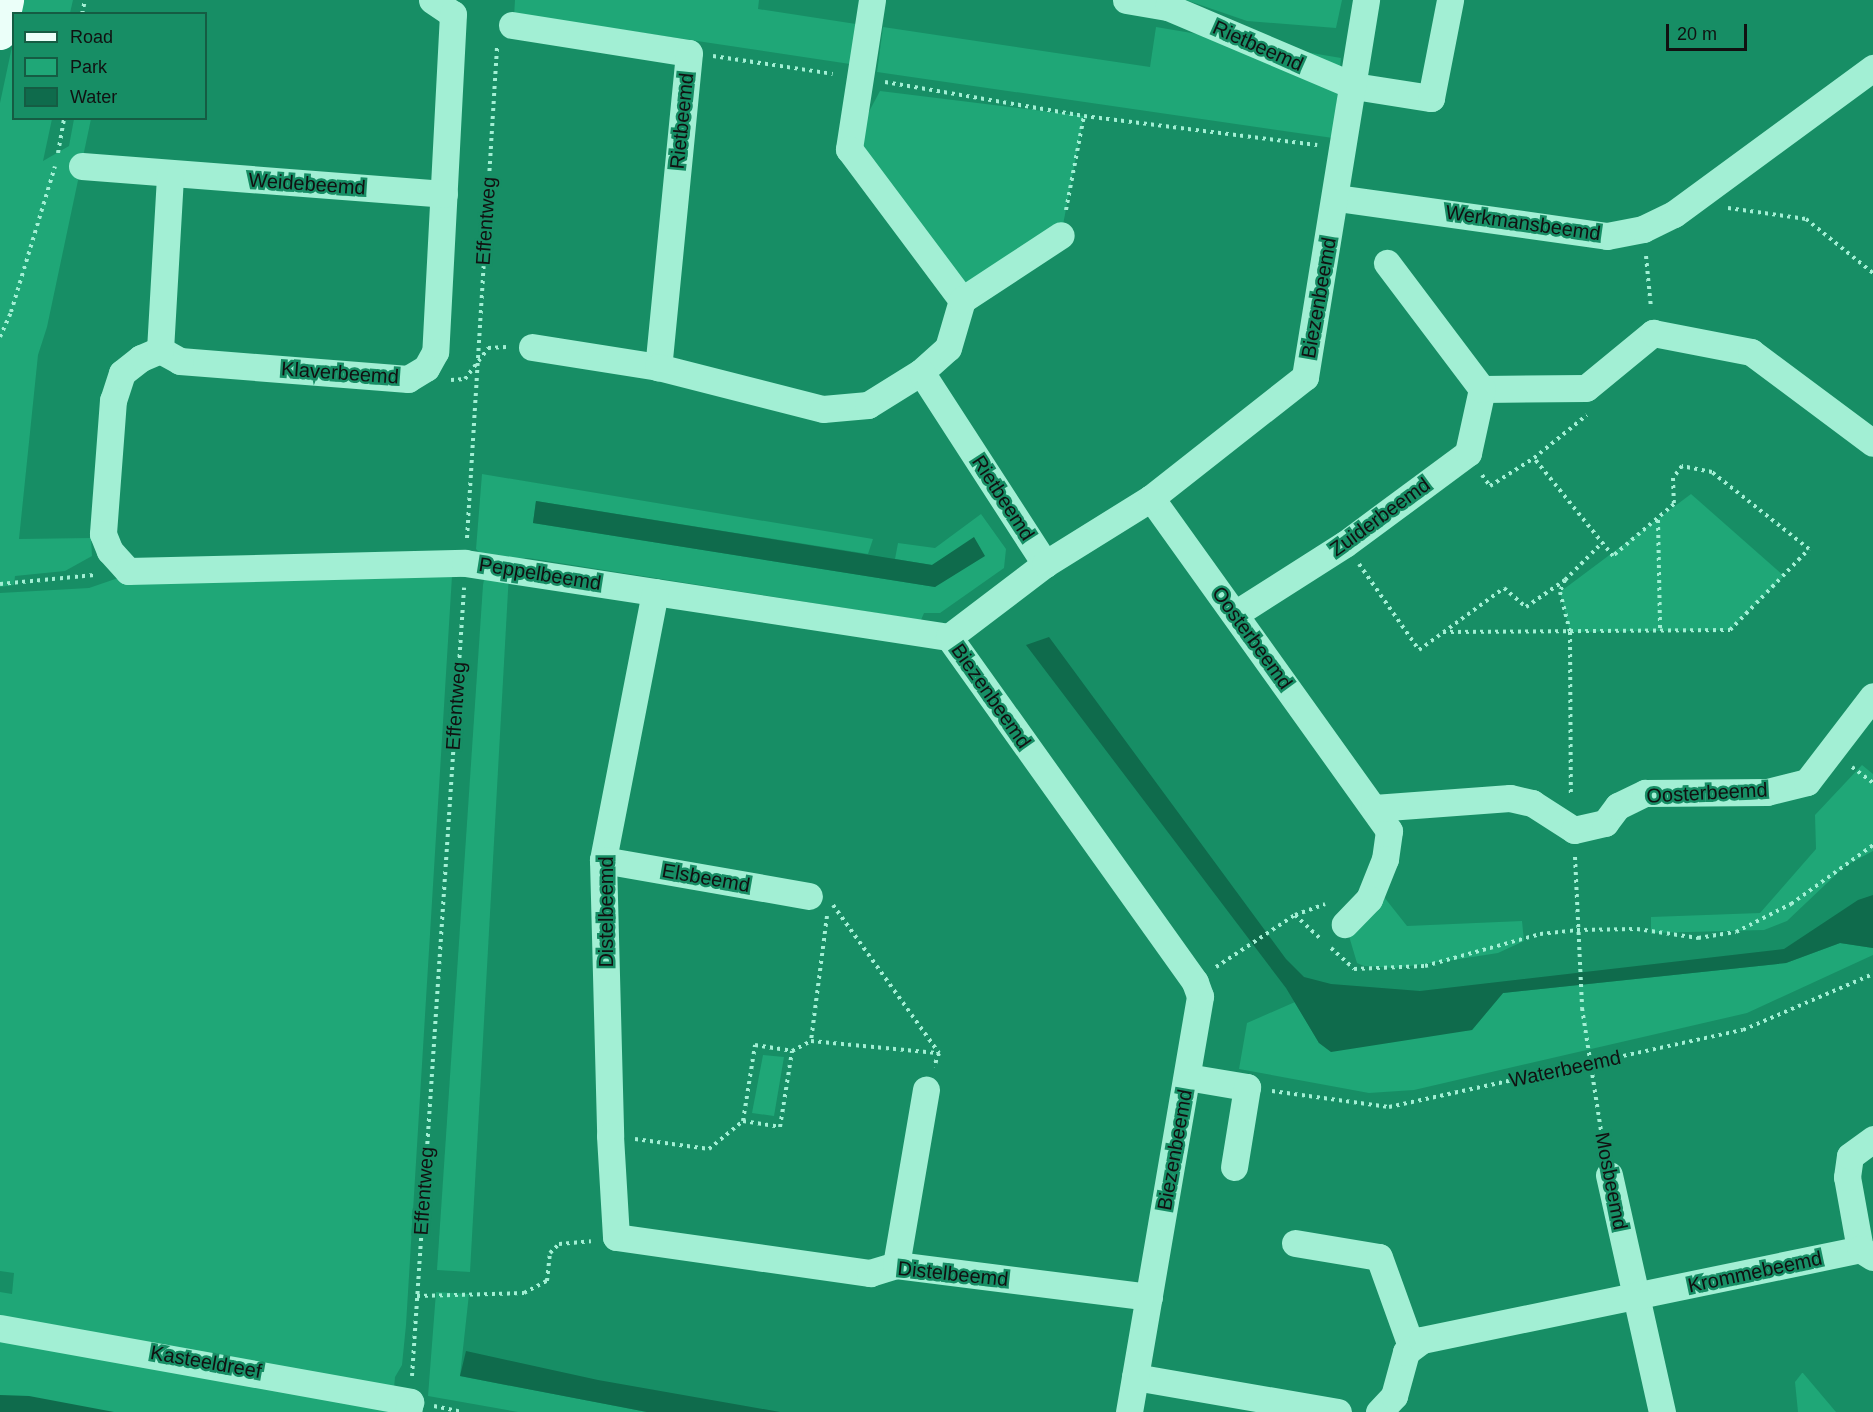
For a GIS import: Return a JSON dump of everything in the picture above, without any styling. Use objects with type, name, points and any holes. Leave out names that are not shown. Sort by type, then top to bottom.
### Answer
[{"type":"main road","points":[[0,33],[7,0]]},
{"type":"street","name":"Klaverbeemd","points":[[160,350],[180,361],[408,379],[426,368],[435,352],[453,14],[432,0]]},
{"type":"street","points":[[872,0],[849,149],[962,300]]},
{"type":"street","name":"Rietbeemd","points":[[1126,0],[1168,7],[1354,86],[1431,99],[1450,0]]},
{"type":"street","name":"Biezenbeemd","points":[[1129,1412],[1200,996],[1195,982],[949,637],[1045,564],[1151,498],[1305,377],[1337,198],[1366,0]]},
{"type":"street","name":"Rietbeemd","points":[[505,30],[689,52],[658,367]]},
{"type":"street","name":"Werkmansbeemd","points":[[1337,198],[1607,236],[1643,229],[1674,214],[1686,202],[1873,68]]},
{"type":"street","name":"Weidebeemd","points":[[82,166],[444,194]]},
{"type":"street","points":[[128,571],[110,551],[103,534],[113,400],[122,373],[141,358],[160,350],[170,174]]},
{"type":"street","points":[[532,347],[658,367],[823,409],[868,405],[921,372],[948,348],[962,300],[1061,235]]},
{"type":"street","points":[[1387,263],[1482,389],[1468,453]]},
{"type":"street","points":[[1482,389],[1586,388],[1653,333],[1751,352],[1873,443]]},
{"type":"street","name":"Rietbeemd","points":[[921,372],[1045,564]]},
{"type":"street","name":"Zuiderbeemd","points":[[1235,614],[1346,544],[1468,453]]},
{"type":"street","name":"Oosterbeemd","points":[[1151,498],[1389,831],[1385,859],[1369,899],[1345,924]]},
{"type":"street","name":"Peppelbeemd","points":[[128,571],[465,563],[949,637]]},
{"type":"street","name":"Distelbeemd","points":[[655,592],[603,860],[610,1136],[616,1237],[870,1273],[896,1265],[1149,1297]]},
{"type":"street","name":"Oosterbeemd","points":[[1574,830],[1605,823],[1618,806],[1645,794],[1767,792],[1807,782],[1873,696]]},
{"type":"street","points":[[1374,808],[1510,798],[1532,803],[1574,830]]},
{"type":"street","name":"Elsbeemd","points":[[603,860],[809,896]]},
{"type":"street","points":[[1187,1077],[1247,1087],[1233,1167]]},
{"type":"street","points":[[896,1265],[926,1090]]},
{"type":"street","points":[[1866,1253],[1847,1177],[1850,1156],[1873,1139]]},
{"type":"street","name":"Mosbeemd","points":[[1609,1175],[1635,1298]]},
{"type":"street","points":[[1295,1243],[1379,1257],[1411,1346],[1402,1360],[1394,1396],[1379,1412]]},
{"type":"street","name":"Krommebeemd","points":[[1411,1346],[1440,1335],[1866,1253]]},
{"type":"street","points":[[1635,1298],[1662,1412]]},
{"type":"street","name":"Kasteeldreef","points":[[0,1328],[409,1407]]},
{"type":"street","points":[[1135,1377],[1338,1412]]},
{"type":"path","name":"Effentweg","points":[[409,1407],[477,361],[505,30]]},
{"type":"path","points":[[689,52],[860,78],[1084,117],[1344,149]]},
{"type":"path","points":[[1061,235],[1084,117]]},
{"type":"path","points":[[0,337],[53,171],[64,120]]},
{"type":"path","points":[[1686,202],[1806,219],[1873,273]]},
{"type":"path","points":[[1643,229],[1653,333]]},
{"type":"path","points":[[426,368],[437,381],[465,379],[488,348],[532,347]]},
{"type":"path","points":[[1468,453],[1490,486],[1534,458],[1598,406],[1586,388]]},
{"type":"path","points":[[1443,632],[1731,630],[1809,549],[1712,472],[1682,466],[1673,478],[1674,504],[1613,556],[1601,544],[1534,458]]},
{"type":"path","points":[[1658,520],[1660,629]]},
{"type":"path","points":[[1346,544],[1419,650],[1504,588],[1526,607],[1565,580],[1601,544]]},
{"type":"path","points":[[0,584],[128,571]]},
{"type":"path","name":"Mosbeemd","points":[[1565,580],[1560,592],[1570,632],[1569,764],[1574,830],[1578,963],[1588,1065],[1609,1175]]},
{"type":"path","points":[[1243,949],[1273,927],[1295,915],[1354,969],[1425,966],[1540,934],[1577,930],[1637,929],[1698,938],[1736,932],[1791,904],[1873,845]]},
{"type":"path","points":[[811,1041],[830,900],[939,1053]]},
{"type":"path","name":"Waterbeemd","points":[[1247,1087],[1389,1107],[1743,1030],[1873,974]]},
{"type":"path","points":[[610,1136],[709,1149],[743,1121],[755,1045],[792,1051],[811,1041],[939,1053]]},
{"type":"path","points":[[743,1121],[780,1127],[792,1051]]},
{"type":"path","points":[[926,1090],[939,1053]]},
{"type":"path","points":[[417,1296],[524,1293],[547,1281],[550,1253],[559,1244],[616,1237]]},
{"type":"green space","points":[[22,0],[73,0],[70,12],[20,12]]},
{"type":"green space","points":[[515,0],[759,0],[758,9],[856,24],[850,64],[550,19],[514,17]]},
{"type":"green space","points":[[1186,0],[1342,0],[1336,28],[1247,21]]},
{"type":"green space","points":[[883,27],[1150,67],[1156,27],[1341,58],[1333,138],[877,72]]},
{"type":"green space","points":[[12,47],[12,120],[52,120],[43,161],[69,146],[74,120],[91,120],[47,327],[38,355],[19,539],[91,538],[92,556],[65,571],[15,576],[14,585],[0,587],[0,103]]},
{"type":"green space","points":[[880,91],[1084,116],[1061,235],[962,300],[849,149]]},
{"type":"green space","points":[[482,474],[873,539],[868,554],[536,501],[533,523],[935,587],[975,538],[932,565],[895,559],[898,543],[935,548],[981,514],[1006,549],[1004,568],[940,613],[924,613],[921,620],[528,558],[510,560],[482,555],[476,549]]},
{"type":"green space","points":[[1691,494],[1784,576],[1730,630],[1570,632],[1560,592]]},
{"type":"green space","points":[[509,573],[470,1272],[437,1270],[483,585],[485,574]]},
{"type":"green space","points":[[124,576],[452,576],[406,1325],[402,1365],[395,1377],[392,1412],[0,1412],[0,1292],[12,1294],[14,1273],[0,1271],[0,593],[89,588]]},
{"type":"green space","points":[[1862,765],[1873,774],[1873,851],[1845,866],[1787,921],[1764,930],[1651,933],[1651,917],[1760,913],[1816,849],[1815,815]]},
{"type":"green space","points":[[1384,897],[1407,926],[1522,921],[1524,941],[1498,953],[1395,968],[1364,966],[1357,963],[1346,926]]},
{"type":"green space","points":[[1840,943],[1873,948],[1873,955],[1747,1013],[1414,1090],[1369,1093],[1239,1069],[1247,1023],[1295,1002],[1319,1043],[1472,1030],[1503,993],[1786,963]]},
{"type":"green space","points":[[763,1055],[784,1057],[774,1116],[752,1113]]},
{"type":"green space","points":[[436,1292],[469,1294],[460,1376],[647,1412],[518,1412],[428,1396]]},
{"type":"green space","points":[[1802,1373],[1836,1412],[1798,1412],[1795,1382]]},
{"type":"water","points":[[536,501],[932,565],[974,537],[985,556],[935,587],[533,523]]},
{"type":"water","points":[[1049,637],[1286,959],[1304,977],[1331,984],[1420,991],[1784,949],[1858,900],[1873,895],[1873,948],[1840,943],[1786,963],[1503,993],[1472,1030],[1331,1052],[1319,1043],[1286,988],[1026,645]]},
{"type":"water","points":[[466,1351],[598,1380],[780,1412],[647,1412],[460,1376]]},
{"type":"water","points":[[0,1395],[29,1396],[114,1412],[0,1412]]}]
